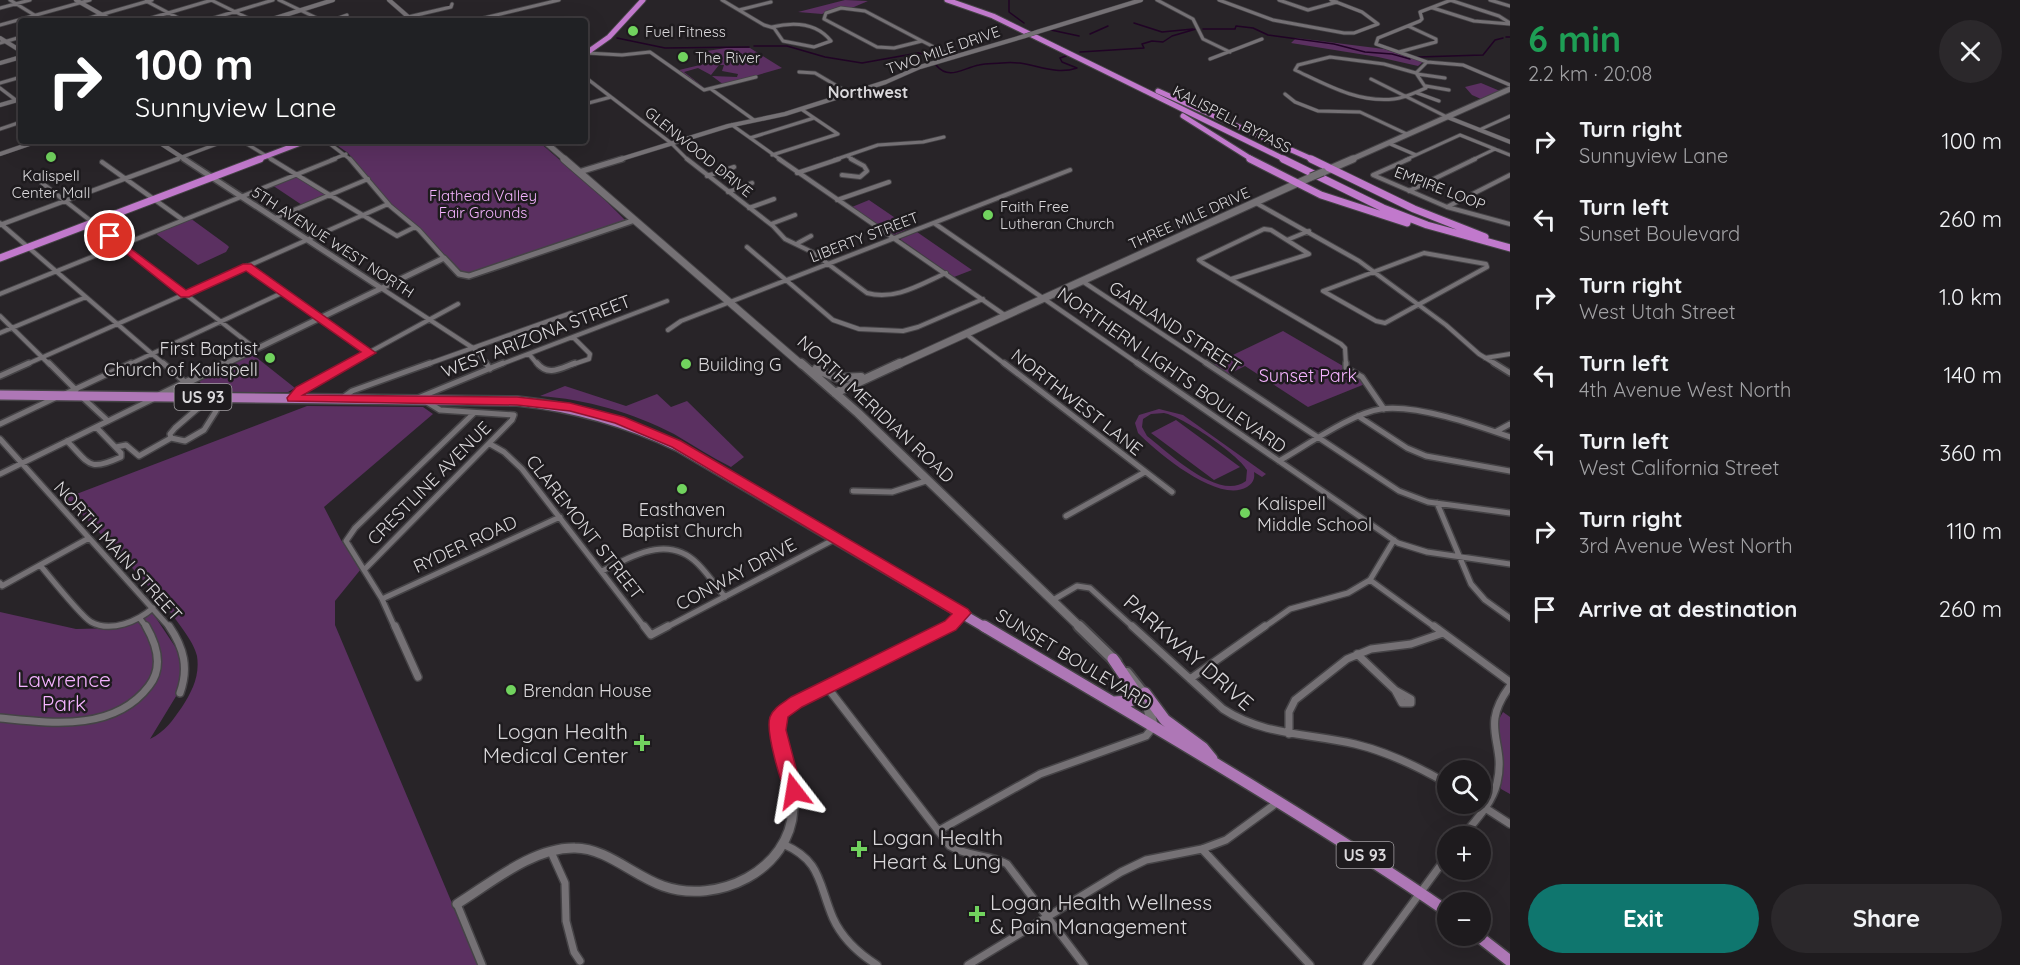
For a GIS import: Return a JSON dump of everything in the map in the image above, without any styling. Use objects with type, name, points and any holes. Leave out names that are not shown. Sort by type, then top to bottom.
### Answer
[{"type":"highway","points":[[588,52],[609,37],[643,0]]},
{"type":"highway","name":"KALISPELL BYPASS","points":[[947,0],[985,13],[1383,208],[1420,223],[1476,240],[1508,245]]},
{"type":"highway","name":"KALISPELL BYPASS","points":[[954,0],[992,13],[1392,207],[1459,231],[1508,245]]},
{"type":"highway","points":[[1113,75],[1296,184],[1356,208],[1435,231],[1476,240]]},
{"type":"highway","points":[[1128,80],[1332,168],[1435,218],[1508,245]]},
{"type":"highway","points":[[0,258],[297,144]]},
{"type":"main road","name":"THREE MILE DRIVE","points":[[835,393],[1510,87]]},
{"type":"main road","name":"NORTH MERIDIAN ROAD","points":[[547,144],[807,367],[929,480],[1113,658],[1145,693],[1153,727]]},
{"type":"main road","name":"THREE MILE DRIVE","points":[[807,367],[840,379],[879,372]]},
{"type":"main road","name":"SUNSET BOULEVARD","points":[[0,394],[60,396],[78,392],[157,397],[420,399],[540,403],[570,407],[620,420],[676,444],[963,613],[1279,801],[1437,904]]},
{"type":"main road","points":[[1110,702],[1127,703],[1138,696],[1113,658]]},
{"type":"main road","points":[[1145,693],[1166,720],[1203,748],[1215,764]]},
{"type":"main road","points":[[1491,946],[1510,961]]},
{"type":"street","points":[[10,0],[40,18]]},
{"type":"street","points":[[0,8],[30,0]]},
{"type":"street","points":[[76,0],[107,18]]},
{"type":"street","points":[[24,18],[90,0]]},
{"type":"street","points":[[90,18],[152,0]]},
{"type":"street","points":[[152,18],[212,0],[248,18]]},
{"type":"street","points":[[214,18],[273,0]]},
{"type":"street","points":[[279,0],[317,18]]},
{"type":"street","points":[[276,18],[333,0]]},
{"type":"street","points":[[389,0],[408,16]]},
{"type":"street","points":[[484,18],[559,0]]},
{"type":"street","points":[[722,0],[739,10],[772,27],[777,29],[780,39],[785,42],[815,47],[824,46],[831,41],[829,36],[803,23],[788,23],[772,27]]},
{"type":"street","name":"TWO MILE DRIVE","points":[[579,172],[732,125],[801,109],[954,57],[1141,0]]},
{"type":"street","points":[[1156,0],[1188,16],[1197,24],[1203,39],[1230,52]]},
{"type":"street","points":[[1218,0],[1273,20],[1344,33],[1354,33],[1378,24],[1362,12],[1332,0]]},
{"type":"street","points":[[1279,0],[1310,10],[1337,2]]},
{"type":"street","points":[[1510,24],[1498,16],[1451,0],[1420,12],[1422,19],[1420,21],[1375,40],[1381,47],[1427,62],[1463,65],[1510,87]]},
{"type":"street","points":[[1490,0],[1510,6]]},
{"type":"street","points":[[146,1],[178,18]]},
{"type":"street","points":[[739,10],[771,2]]},
{"type":"street","points":[[402,18],[437,12],[451,7],[452,4]]},
{"type":"street","points":[[1432,7],[1474,21],[1510,24]]},
{"type":"street","points":[[922,41],[894,48],[877,47],[830,23],[824,16],[841,8],[861,10],[954,57]]},
{"type":"street","points":[[338,18],[347,15]]},
{"type":"street","points":[[0,25],[18,20]]},
{"type":"street","points":[[1398,52],[1436,42],[1436,39],[1429,34],[1408,26]]},
{"type":"street","points":[[0,38],[18,49]]},
{"type":"street","points":[[0,43],[18,38]]},
{"type":"street","points":[[1210,59],[1262,39]]},
{"type":"street","points":[[588,53],[622,55],[650,52],[704,90],[756,77]]},
{"type":"street","points":[[588,53],[627,54]]},
{"type":"street","points":[[1426,86],[1417,93],[1389,99],[1356,97],[1302,75],[1295,70],[1295,67],[1330,57],[1384,64],[1445,78]]},
{"type":"street","points":[[0,63],[18,58]]},
{"type":"street","points":[[1416,73],[1427,62]]},
{"type":"street","points":[[799,72],[815,73],[849,93]]},
{"type":"street","points":[[1416,73],[1426,86],[1449,90]]},
{"type":"street","points":[[0,83],[18,78]]},
{"type":"street","name":"GLENWOOD DRIVE","points":[[588,79],[671,143],[707,176],[771,224],[785,239],[798,243],[864,291],[877,297],[888,296],[946,273]]},
{"type":"street","points":[[1371,79],[1447,117],[1510,142]]},
{"type":"street","points":[[0,88],[18,100]]},
{"type":"street","points":[[711,89],[754,120]]},
{"type":"street","points":[[1417,93],[1439,101]]},
{"type":"street","points":[[1285,94],[1295,102],[1318,111],[1360,112],[1407,134]]},
{"type":"street","points":[[588,103],[611,97]]},
{"type":"street","points":[[0,105],[18,101]]},
{"type":"street","points":[[801,109],[838,134]]},
{"type":"street","points":[[1479,130],[1510,116]]},
{"type":"street","points":[[750,138],[814,118]]},
{"type":"street","points":[[0,129],[18,123]]},
{"type":"street","points":[[732,125],[1006,316]]},
{"type":"street","points":[[772,155],[838,134]]},
{"type":"street","name":"EMPIRE LOOP","points":[[1510,155],[1460,135],[1373,175],[1447,207],[1510,224]]},
{"type":"street","points":[[797,172],[878,146],[923,142],[944,137]]},
{"type":"street","name":"EMPIRE LOOP","points":[[1388,143],[1416,155]]},
{"type":"street","points":[[1,152],[28,144]]},
{"type":"street","name":"5TH AVENUE WEST NORTH","points":[[162,144],[472,348],[490,369]]},
{"type":"street","points":[[0,224],[217,144]]},
{"type":"street","points":[[247,144],[397,236],[415,227]]},
{"type":"street","points":[[331,144],[346,154],[388,204],[415,227],[459,274],[469,276],[635,220]]},
{"type":"street","points":[[1409,191],[1494,149]]},
{"type":"street","points":[[0,294],[346,154]]},
{"type":"street","points":[[842,175],[860,177],[867,171],[864,166],[847,156]]},
{"type":"street","points":[[102,162],[183,220]]},
{"type":"street","points":[[707,176],[734,167]]},
{"type":"street","name":"LIBERTY STREET","points":[[669,330],[681,321],[1070,170]]},
{"type":"street","points":[[1447,207],[1510,175]]},
{"type":"street","points":[[275,218],[368,179]]},
{"type":"street","points":[[837,200],[889,182]]},
{"type":"street","points":[[42,183],[256,349]]},
{"type":"street","points":[[728,192],[752,183]]},
{"type":"street","points":[[749,208],[774,199]]},
{"type":"street","points":[[1256,203],[1353,256],[1485,358],[1510,373]]},
{"type":"street","points":[[0,376],[388,204]]},
{"type":"street","points":[[771,224],[795,215]]},
{"type":"street","name":"NORTHERN LIGHTS BOULEVARD","points":[[934,223],[1394,540],[1415,549],[1510,564]]},
{"type":"street","points":[[0,224],[186,383]]},
{"type":"street","points":[[1231,279],[1308,255],[1306,252],[1270,230],[1264,230],[1199,260],[1231,279],[1341,344],[1345,348],[1346,368],[1362,377],[1384,408]]},
{"type":"street","points":[[1287,240],[1309,231]]},
{"type":"street","points":[[798,243],[811,236]]},
{"type":"street","points":[[747,247],[835,322],[863,329],[898,332],[911,330],[983,299]]},
{"type":"street","points":[[1424,253],[1486,264],[1487,267],[1382,323],[1323,291],[1375,272],[1424,253]]},
{"type":"street","points":[[0,474],[444,258]]},
{"type":"street","points":[[247,266],[370,353]]},
{"type":"street","name":"GARLAND STREET","points":[[1082,281],[1399,491],[1416,499],[1510,513]]},
{"type":"street","points":[[78,392],[150,353],[284,291]]},
{"type":"street","points":[[0,333],[86,297]]},
{"type":"street","name":"WEST ARIZONA STREET","points":[[420,399],[433,390],[667,302]]},
{"type":"street","points":[[293,398],[300,390],[458,304]]},
{"type":"street","points":[[341,399],[351,391],[571,313]]},
{"type":"street","points":[[0,316],[108,421]]},
{"type":"street","name":"NORTHWEST LANE","points":[[966,334],[1172,492]]},
{"type":"street","points":[[529,354],[542,369],[548,372],[589,359],[590,354],[573,337]]},
{"type":"street","points":[[1485,358],[1510,354]]},
{"type":"street","points":[[0,424],[60,396]]},
{"type":"street","points":[[206,406],[212,397]]},
{"type":"street","points":[[420,399],[440,410],[474,413]]},
{"type":"street","points":[[116,447],[126,445],[139,456],[171,438],[183,441],[203,432],[216,411],[213,407],[206,406],[195,410],[174,427],[170,434],[171,438]]},
{"type":"street","points":[[1279,461],[1358,416],[1384,408],[1461,420],[1510,437]]},
{"type":"street","points":[[418,676],[382,599],[346,541],[359,525],[474,413]]},
{"type":"street","name":"CRESTLINE AVENUE","points":[[364,570],[490,444],[514,415],[474,413]]},
{"type":"street","points":[[1358,416],[1407,448],[1426,456],[1510,471]]},
{"type":"street","points":[[1497,431],[1510,424]]},
{"type":"street","points":[[67,441],[89,464],[96,466],[121,457],[116,447],[96,427]]},
{"type":"street","name":"NORTH MAIN STREET","points":[[0,439],[20,464],[153,608],[180,644],[186,661],[180,693]]},
{"type":"street","name":"CLAREMONT STREET","points":[[490,444],[511,458],[560,517],[651,635]]},
{"type":"street","points":[[1066,516],[1145,472]]},
{"type":"street","points":[[853,491],[900,493],[929,480]]},
{"type":"street","points":[[1437,503],[1459,557],[1477,593],[1510,618]]},
{"type":"street","name":"RYDER ROAD","points":[[382,599],[560,517]]},
{"type":"street","points":[[0,583],[2,586],[89,538]]},
{"type":"street","name":"CONWAY DRIVE","points":[[651,635],[836,539]]},
{"type":"street","points":[[1190,679],[1290,609],[1348,593],[1370,580],[1394,540]]},
{"type":"street","points":[[602,571],[644,552],[657,549],[676,550],[688,555],[725,597]]},
{"type":"street","points":[[40,565],[90,622],[114,625],[141,620],[153,608]]},
{"type":"street","points":[[1370,580],[1510,684],[1494,711],[1493,731],[1499,768],[1498,782],[1491,792]]},
{"type":"street","name":"PARKWAY DRIVE","points":[[1053,600],[1077,586],[1090,588],[1223,709],[1244,723],[1266,731],[1336,741],[1372,749],[1437,778]]},
{"type":"street","points":[[482,965],[457,904],[551,852],[569,848],[586,849],[602,854],[655,885],[673,891],[692,892],[719,889],[743,880],[766,864],[783,844],[790,827],[794,804],[791,779],[778,730],[778,719],[789,706],[950,626],[963,613]]},
{"type":"street","points":[[0,718],[36,722],[88,720],[110,716],[131,706],[146,693],[156,677],[160,663],[156,646],[141,620]]},
{"type":"street","points":[[1289,734],[1289,712],[1295,700],[1331,670],[1357,654],[1371,649],[1411,644],[1443,633]]},
{"type":"street","points":[[1357,654],[1395,690]]},
{"type":"street","points":[[826,687],[938,831],[956,850],[985,855],[1007,864],[1084,965]]},
{"type":"street","points":[[938,831],[1040,774],[1146,736],[1153,727]]},
{"type":"street","points":[[968,965],[1049,918],[1121,872],[1146,860],[1202,849],[1226,840],[1279,801]]},
{"type":"street","points":[[1491,812],[1510,824]]},
{"type":"street","points":[[783,844],[798,850],[813,862],[839,930],[854,948],[877,965]]},
{"type":"street","points":[[1202,849],[1310,965]]},
{"type":"street","points":[[551,852],[565,883],[566,921],[574,952],[580,961]]},
{"type":"street","points":[[1369,965],[1437,870]]},
{"type":"green space","points":[[845,0],[868,1],[854,7],[835,8],[822,14],[798,12]]},
{"type":"green space","points":[[1296,38],[1384,49],[1423,62],[1418,66],[1291,43]]},
{"type":"green space","points":[[750,48],[782,68],[724,85],[712,76],[737,77],[738,74],[722,71],[724,65],[719,65],[711,75],[698,68],[684,72],[706,89],[679,70],[721,60],[707,51]]},
{"type":"green space","points":[[1481,83],[1500,91],[1481,99],[1472,95],[1465,87]]},
{"type":"green space","name":"Flathead Valley Fair Grounds","points":[[335,144],[541,144],[625,220],[472,274],[462,274],[421,229],[392,206],[348,153]]},
{"type":"green space","points":[[295,176],[326,195],[302,205],[272,185]]},
{"type":"green space","points":[[869,200],[910,228],[894,235],[852,207]]},
{"type":"green space","points":[[190,218],[227,245],[229,247],[226,252],[198,265],[155,233]]},
{"type":"green space","points":[[917,232],[972,270],[954,277],[900,239]]},
{"type":"green space","name":"Sunset Park","points":[[1283,331],[1343,366],[1365,384],[1308,407],[1245,366],[1229,374],[1214,364]]},
{"type":"green space","points":[[251,353],[295,388],[288,392],[209,392],[198,380]]},
{"type":"green space","points":[[565,386],[626,406],[657,394],[671,407],[687,401],[744,457],[731,467],[674,434],[643,420],[592,404],[540,396]]},
{"type":"green space","name":"Lawrence Park","points":[[307,406],[423,407],[433,414],[324,507],[341,540],[361,569],[335,601],[335,625],[478,965],[0,965],[0,612],[76,629],[118,628],[150,609],[182,657],[182,675],[178,693],[150,739],[156,736],[172,721],[189,695],[196,677],[197,656],[191,642],[160,600],[66,498]]},
{"type":"green space","points":[[1159,409],[1183,415],[1266,474],[1262,477],[1254,472],[1251,484],[1235,490],[1221,489],[1205,483],[1159,452],[1138,433],[1135,423],[1139,415]],"holes":[[[1164,413],[1173,416],[1222,446],[1242,463],[1247,470],[1246,481],[1235,486],[1222,485],[1208,480],[1180,463],[1147,436],[1142,427],[1143,419],[1151,414]]]},
{"type":"green space","points":[[1176,420],[1240,467],[1214,480],[1151,433]]},
{"type":"green space","points":[[1503,712],[1510,717],[1510,794],[1501,789],[1499,749],[1495,726]]},
{"type":"waterway","points":[[1009,0],[1009,12],[1024,23]]},
{"type":"waterway","points":[[1134,23],[1162,32],[1193,29]]},
{"type":"waterway","points":[[1090,34],[1108,26]]},
{"type":"waterway","points":[[1203,29],[1235,29],[1236,26],[1253,28],[1268,35],[1334,44],[1365,52],[1392,54],[1410,59]]},
{"type":"waterway","points":[[1080,52],[1144,48],[1142,44],[1152,41],[1163,42],[1172,36],[1196,29]]},
{"type":"waterway","points":[[1051,30],[1079,36]]},
{"type":"waterway","points":[[617,38],[665,48],[749,47]]},
{"type":"waterway","points":[[1418,57],[1483,55],[1495,40],[1503,38]]},
{"type":"waterway","points":[[754,46],[787,46],[825,57],[862,63],[918,53],[933,56]]},
{"type":"waterway","points":[[936,65],[941,70],[951,73],[982,64],[1012,62],[1058,70],[1077,68],[1062,62],[1060,58],[1066,56]]},
{"type":"waterway","points":[[1271,379],[1298,383],[1307,372],[1314,368],[1357,382]]},
{"type":"place","name":"Fuel Fitness","points":[[633,31]]},
{"type":"place","name":"The River","points":[[683,57]]},
{"type":"place","name":"Kalispell Center Mall","points":[[51,157]]},
{"type":"place","name":"Faith Free Lutheran Church","points":[[988,215]]},
{"type":"place","name":"First Baptist Church of Kalispell","points":[[270,358]]},
{"type":"place","name":"Building G","points":[[686,364]]},
{"type":"place","name":"Easthaven Baptist Church","points":[[682,489]]},
{"type":"place","name":"Kalispell Middle School","points":[[1245,513]]},
{"type":"place","name":"Brendan House","points":[[511,690]]},
{"type":"place","name":"Logan Health Medical Center","points":[[642,743]]},
{"type":"place","name":"Logan Health Heart & Lung","points":[[859,849]]},
{"type":"place","name":"Logan Health Wellness & Pain Management","points":[[977,914]]},
{"type":"district","name":"Northwest","points":[[868,92]]},
{"type":"route","points":[[110,236],[185,294],[247,266],[370,353],[300,390],[293,398],[517,401],[570,407],[620,420],[676,444],[963,613],[950,626],[796,702],[782,712],[777,724],[794,791]]}]
